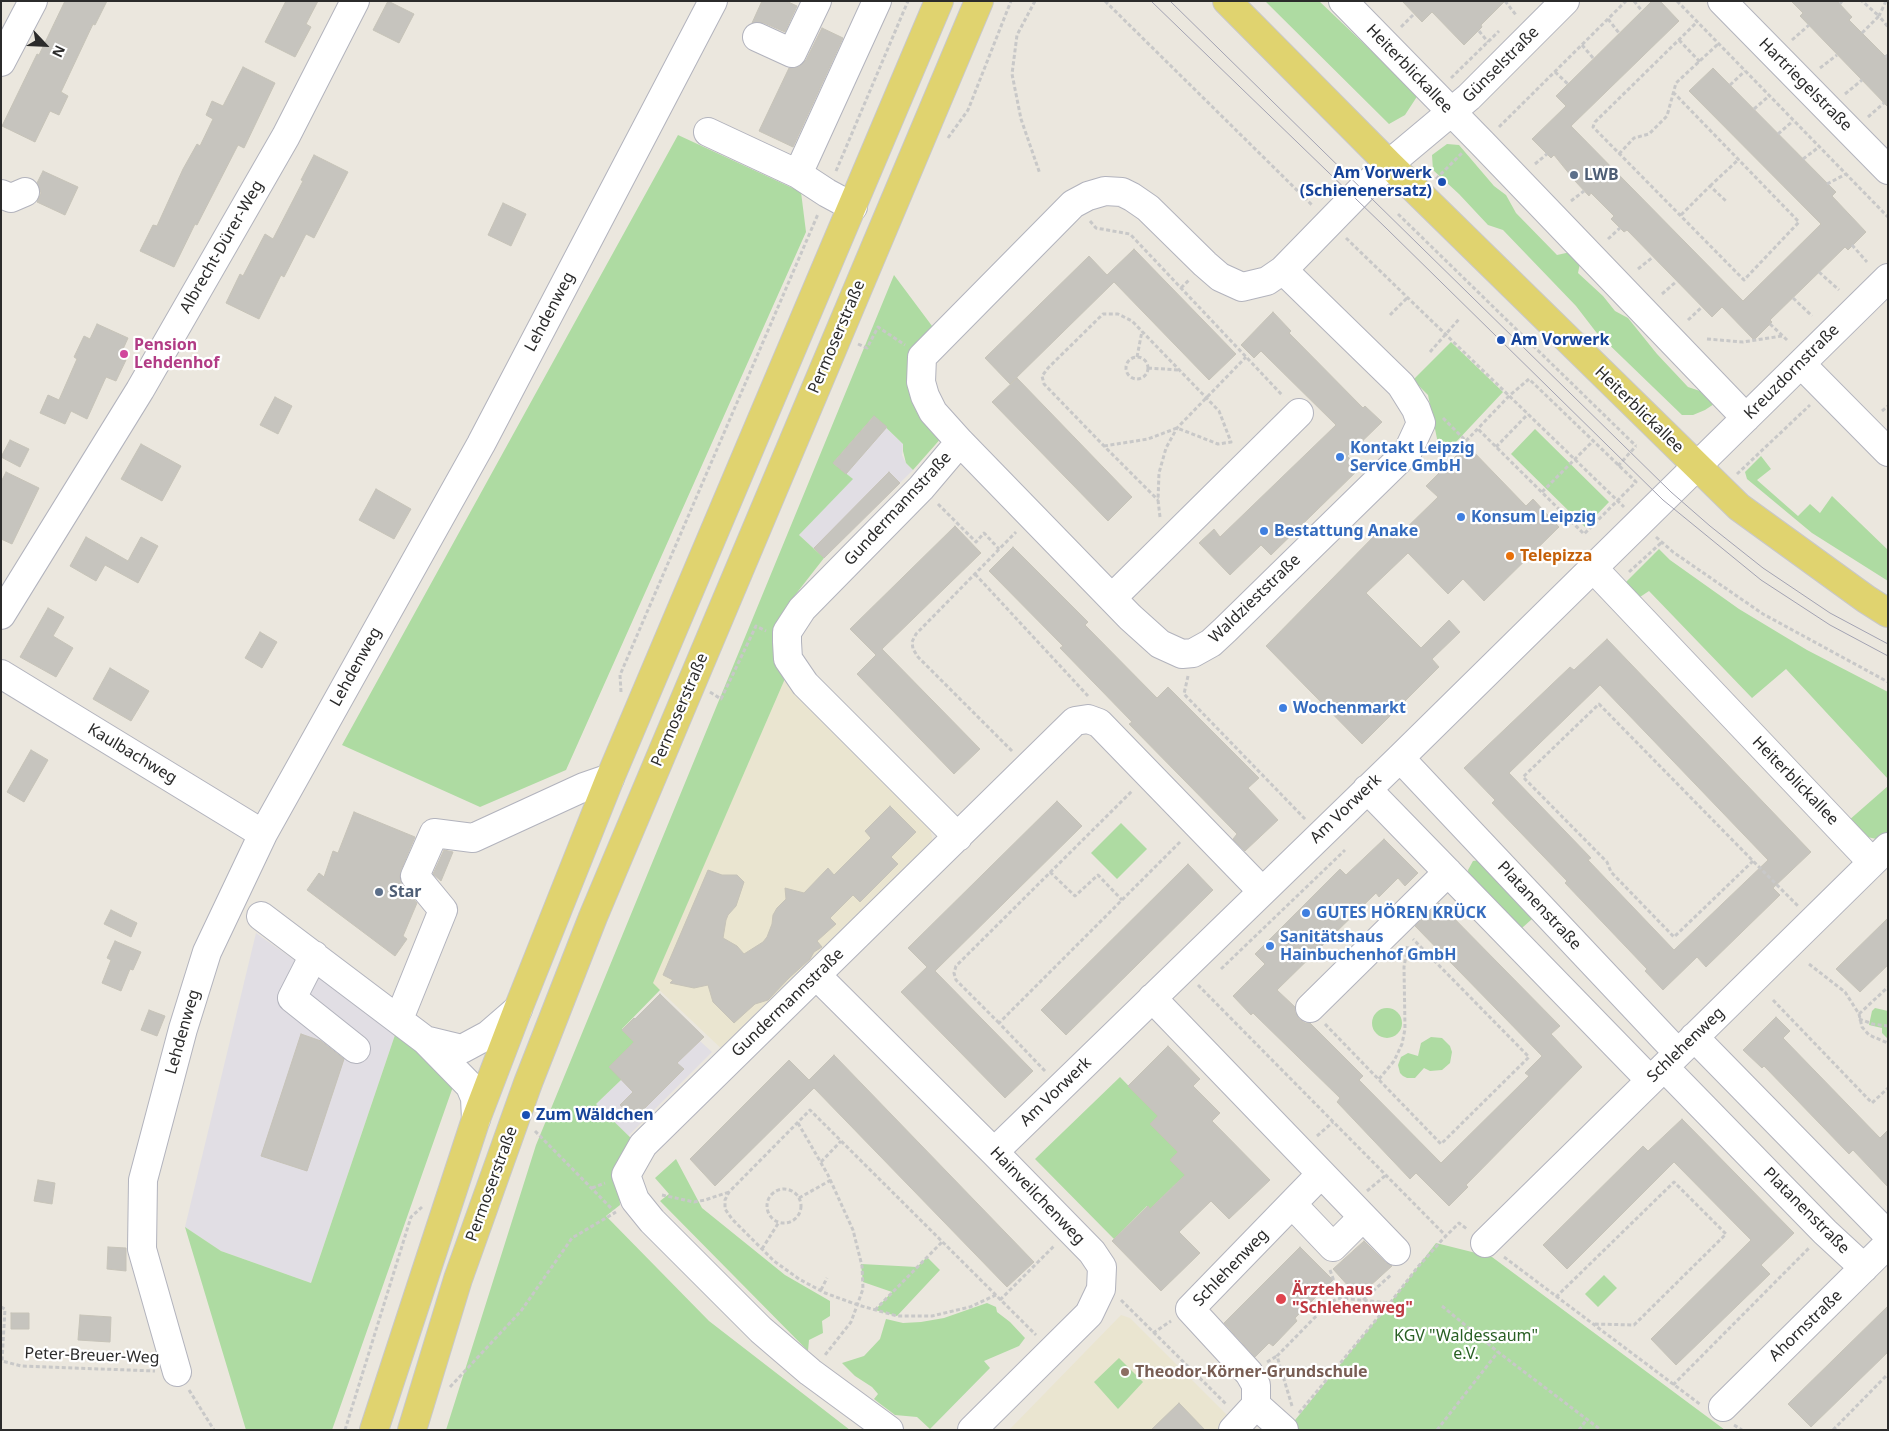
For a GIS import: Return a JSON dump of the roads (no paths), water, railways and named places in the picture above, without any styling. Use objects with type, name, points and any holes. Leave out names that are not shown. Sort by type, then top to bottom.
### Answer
[{"type":"main road","points":[[374,1430],[476,1119],[518,1009],[610,778],[939,1]]},
{"type":"main road","name":"Permoserstraße","points":[[412,1430],[458,1278],[528,1083],[593,917],[978,1]]},
{"type":"main road","name":"Heiterblickallee","points":[[1226,1],[1389,164],[1739,507],[1888,613]]},
{"type":"street","points":[[4,48],[33,1]]},
{"type":"street","name":"Albrecht-Dürer-Weg","points":[[1,615],[140,390],[286,136],[355,1]]},
{"type":"street","name":"Lehdenweg","points":[[177,1372],[142,1249],[143,1180],[183,1029],[207,952],[263,834],[481,444],[713,1]]},
{"type":"street","points":[[757,37],[792,52],[817,1]]},
{"type":"street","points":[[798,174],[877,1]]},
{"type":"street","name":"Heiterblickallee","points":[[1343,1],[1746,418]]},
{"type":"street","name":"Günselstraße","points":[[1389,164],[1452,112],[1565,1]]},
{"type":"street","name":"Hartriegelstraße","points":[[1722,1],[1888,170]]},
{"type":"street","points":[[708,132],[798,174],[853,207]]},
{"type":"street","points":[[1283,270],[1389,164]]},
{"type":"street","name":"Gundermannstraße","points":[[958,837],[805,684],[788,659],[786,642],[787,632],[802,609],[921,488],[960,442],[933,412],[924,396],[921,382],[922,356],[1073,204],[1088,196],[1105,191],[1122,192],[1148,208],[1220,277],[1242,287],[1267,281],[1283,270]]},
{"type":"street","name":"Waldzieststraße","points":[[960,442],[1112,598],[1160,644],[1182,654],[1193,653],[1211,643],[1408,451],[1419,416],[1401,385],[1283,270]]},
{"type":"street","name":"Kreuzdornstraße","points":[[1697,466],[1888,278]]},
{"type":"street","points":[[1801,364],[1888,452]]},
{"type":"street","points":[[1112,598],[1299,413]]},
{"type":"street","name":"Am Vorwerk","points":[[994,1152],[1400,758],[1697,466]]},
{"type":"street","name":"Heiterblickallee","points":[[1593,568],[1880,855]]},
{"type":"street","name":"Kaulbachweg","points":[[1,674],[263,834]]},
{"type":"street","name":"Gundermannstraße","points":[[889,1430],[810,1372],[761,1330],[652,1221],[631,1188],[643,1145],[1075,721],[1088,719],[1099,723],[1262,891]]},
{"type":"street","name":"Platanenstraße","points":[[1400,758],[1672,1059],[1825,1232],[1864,1268]]},
{"type":"street","points":[[399,1019],[443,910],[416,876],[434,833],[473,838],[584,787],[610,778]]},
{"type":"street","name":"Platanenstraße","points":[[1367,789],[1448,872],[1888,1236]]},
{"type":"street","name":"Schlehenweg","points":[[1485,1243],[1880,855]]},
{"type":"street","points":[[1310,1008],[1448,872]]},
{"type":"street","points":[[261,916],[425,1040],[470,1086],[475,1098],[476,1119]]},
{"type":"street","points":[[314,956],[292,998],[356,1049]]},
{"type":"street","name":"Hainveilchenweg","points":[[816,976],[994,1152],[1092,1252],[1102,1267],[1101,1289],[1090,1314],[1051,1350],[972,1430]]},
{"type":"street","points":[[1152,998],[1363,1217],[1396,1261]]},
{"type":"street","points":[[425,1040],[462,1049],[488,1035],[518,1009]]},
{"type":"street","name":"Schlehenweg","points":[[1256,1405],[1256,1385],[1249,1373],[1190,1309],[1321,1174]]},
{"type":"street","points":[[1292,1205],[1333,1247],[1363,1217]]},
{"type":"street","name":"Ahornstraße","points":[[1719,1412],[1888,1244]]},
{"type":"street","points":[[1231,1418],[1256,1405],[1284,1430]]},
{"type":"tram line","points":[[1151,1],[1663,500],[1761,580],[1830,625],[1888,656]]},
{"type":"tram line","points":[[1170,1],[1671,492],[1763,568],[1830,613],[1888,644]]},
{"type":"place","name":"LWB","points":[[1574,175]]},
{"type":"place","name":"Am Vorwerk (Schienenersatz)","points":[[1442,182]]},
{"type":"place","name":"Am Vorwerk","points":[[1501,340]]},
{"type":"place","name":"Pension Lehdenhof","points":[[124,354]]},
{"type":"place","name":"Kontakt Leipzig Service GmbH","points":[[1340,457]]},
{"type":"place","name":"Konsum Leipzig","points":[[1461,517]]},
{"type":"place","name":"Bestattung Anake","points":[[1264,531]]},
{"type":"place","name":"Telepizza","points":[[1510,556]]},
{"type":"place","name":"Wochenmarkt","points":[[1283,708]]},
{"type":"place","name":"Star","points":[[379,892]]},
{"type":"place","name":"GUTES HÖREN KRÜCK","points":[[1306,913]]},
{"type":"place","name":"Sanitätshaus Hainbuchenhof GmbH","points":[[1270,946]]},
{"type":"place","name":"Zum Wäldchen","points":[[526,1115]]},
{"type":"place","name":"Ärztehaus \"Schlehenweg\"","points":[[1281,1299]]},
{"type":"place","name":"Theodor-Körner-Grundschule","points":[[1125,1372]]},
{"type":"park label","name":"KGV \"Waldessaum\" e.V.","points":[[1466,1345]]}]
